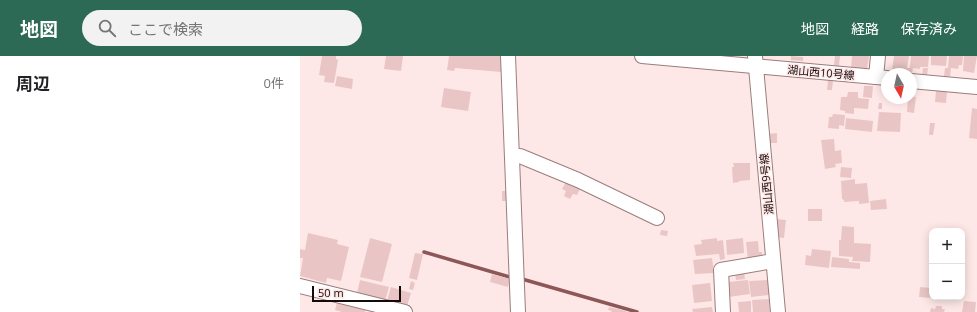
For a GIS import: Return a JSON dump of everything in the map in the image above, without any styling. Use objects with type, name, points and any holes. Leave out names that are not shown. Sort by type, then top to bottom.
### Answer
[{"type":"street","points":[[508,56],[518,312]]},
{"type":"street","name":"湖山西10号線","points":[[642,56],[755,61],[881,78]]},
{"type":"street","points":[[878,56],[881,72]]},
{"type":"street","name":"湖山西9号線","points":[[755,61],[778,312]]},
{"type":"street","points":[[917,82],[977,87]]},
{"type":"street","points":[[512,156],[520,156],[571,177],[658,218]]},
{"type":"street","points":[[723,312],[721,270],[773,262]]},
{"type":"street","points":[[300,286],[405,312]]},
{"type":"building","points":[[322,56],[336,56],[336,59],[338,60],[334,83],[324,82],[325,76],[319,75]]},
{"type":"building","points":[[386,56],[403,56],[401,71],[384,69]]},
{"type":"building","points":[[449,56],[502,56],[501,72],[455,68],[454,71],[447,70]]},
{"type":"building","points":[[791,56],[803,57],[803,61],[791,60]]},
{"type":"building","points":[[835,56],[840,56],[839,66],[834,65]]},
{"type":"building","points":[[852,56],[869,56],[867,69],[851,68]]},
{"type":"building","points":[[894,56],[909,56],[907,68],[892,68]]},
{"type":"building","points":[[911,56],[929,56],[928,67],[920,67],[920,69],[910,68]]},
{"type":"building","points":[[931,56],[947,56],[946,66],[931,65]]},
{"type":"building","points":[[949,56],[963,56],[962,65],[959,65],[958,69],[951,68],[950,77],[944,76],[945,68],[948,68]]},
{"type":"building","points":[[964,56],[977,56],[974,73],[963,71]]},
{"type":"building","points":[[923,68],[928,68],[927,76],[922,75]]},
{"type":"building","points":[[337,76],[353,79],[352,89],[335,86]]},
{"type":"building","points":[[828,80],[833,81],[832,90],[827,90]]},
{"type":"building","points":[[864,86],[873,86],[872,98],[863,97]]},
{"type":"building","points":[[444,88],[471,92],[468,111],[441,107]]},
{"type":"building","points":[[936,90],[947,92],[946,103],[935,102]]},
{"type":"building","points":[[848,92],[858,92],[858,98],[869,99],[868,109],[854,108],[854,114],[845,113],[845,111],[840,110],[841,97],[847,97]]},
{"type":"building","points":[[879,103],[881,103],[882,109],[878,109]]},
{"type":"building","points":[[908,104],[915,104],[914,113],[907,112]]},
{"type":"building","points":[[972,108],[977,109],[977,139],[969,138]]},
{"type":"building","points":[[879,112],[901,113],[900,132],[877,131]]},
{"type":"building","points":[[833,114],[845,115],[844,126],[839,125],[839,129],[828,128],[829,117],[832,117]]},
{"type":"building","points":[[846,118],[873,121],[872,132],[845,129]]},
{"type":"building","points":[[930,123],[935,123],[933,135],[929,135]]},
{"type":"building","points":[[777,133],[777,143],[767,143],[767,134]]},
{"type":"building","points":[[834,139],[835,151],[841,150],[842,163],[835,164],[836,167],[825,169],[821,140]]},
{"type":"building","points":[[733,163],[750,163],[750,180],[733,183]]},
{"type":"building","points":[[841,167],[852,168],[851,178],[840,177]]},
{"type":"building","points":[[855,179],[855,184],[867,183],[869,203],[859,204],[859,201],[844,202],[842,199],[841,181]]},
{"type":"building","points":[[567,180],[581,187],[577,195],[573,194],[570,199],[564,196],[566,191],[562,189]]},
{"type":"building","points":[[502,191],[510,191],[510,201],[502,201]]},
{"type":"building","points":[[886,199],[887,209],[871,210],[870,201]]},
{"type":"building","points":[[808,209],[822,209],[822,221],[808,221]]},
{"type":"building","points":[[777,219],[786,220],[784,238],[776,237]]},
{"type":"building","points":[[842,226],[854,227],[854,243],[871,244],[870,262],[852,261],[853,257],[839,256],[839,240],[841,240]]},
{"type":"building","points":[[661,230],[668,231],[667,236],[660,235]]},
{"type":"building","points":[[308,233],[338,240],[337,244],[349,247],[341,281],[327,278],[326,283],[300,276],[303,258],[300,258],[300,249],[305,250]]},
{"type":"building","points":[[370,238],[392,244],[382,282],[360,277]]},
{"type":"building","points":[[717,238],[717,241],[723,240],[725,259],[720,260],[719,254],[696,256],[694,245],[702,244],[701,240]]},
{"type":"building","points":[[743,238],[744,253],[727,255],[726,240]]},
{"type":"building","points":[[758,241],[759,252],[762,252],[762,259],[748,260],[746,242]]},
{"type":"building","points":[[812,249],[831,251],[829,268],[805,265],[806,255],[811,256]]},
{"type":"building","points":[[415,253],[423,254],[417,280],[409,278]]},
{"type":"building","points":[[832,257],[849,259],[849,262],[860,263],[860,269],[831,267]]},
{"type":"building","points":[[712,258],[714,273],[695,274],[693,260]]},
{"type":"building","points":[[744,272],[745,279],[736,280],[735,273]]},
{"type":"building","points":[[492,274],[510,279],[508,287],[490,282]]},
{"type":"building","points":[[360,280],[389,287],[385,301],[357,293]]},
{"type":"building","points":[[748,280],[750,294],[729,297],[728,282]]},
{"type":"building","points":[[768,280],[769,295],[751,297],[749,281]]},
{"type":"building","points":[[411,281],[415,283],[413,290],[409,289]]},
{"type":"building","points":[[710,283],[712,301],[694,303],[692,285]]},
{"type":"building","points":[[391,287],[411,293],[407,306],[387,301]]},
{"type":"building","points":[[920,287],[929,288],[929,298],[919,297]]},
{"type":"building","points":[[338,299],[366,306],[365,312],[342,312],[335,310]]},
{"type":"building","points":[[769,299],[770,312],[753,312],[752,300]]},
{"type":"building","points":[[751,301],[751,312],[739,312],[738,302]]},
{"type":"building","points":[[964,301],[976,302],[975,312],[962,312]]},
{"type":"building","points":[[936,306],[942,306],[942,309],[945,309],[944,312],[930,312],[931,308],[935,309]]},
{"type":"building","points":[[609,307],[626,312],[611,312],[612,311],[608,310]]},
{"type":"building","points":[[712,307],[713,312],[693,312],[692,309]]},
{"type":"waterway","points":[[424,252],[513,278]]},
{"type":"waterway","points":[[522,279],[637,312]]}]
